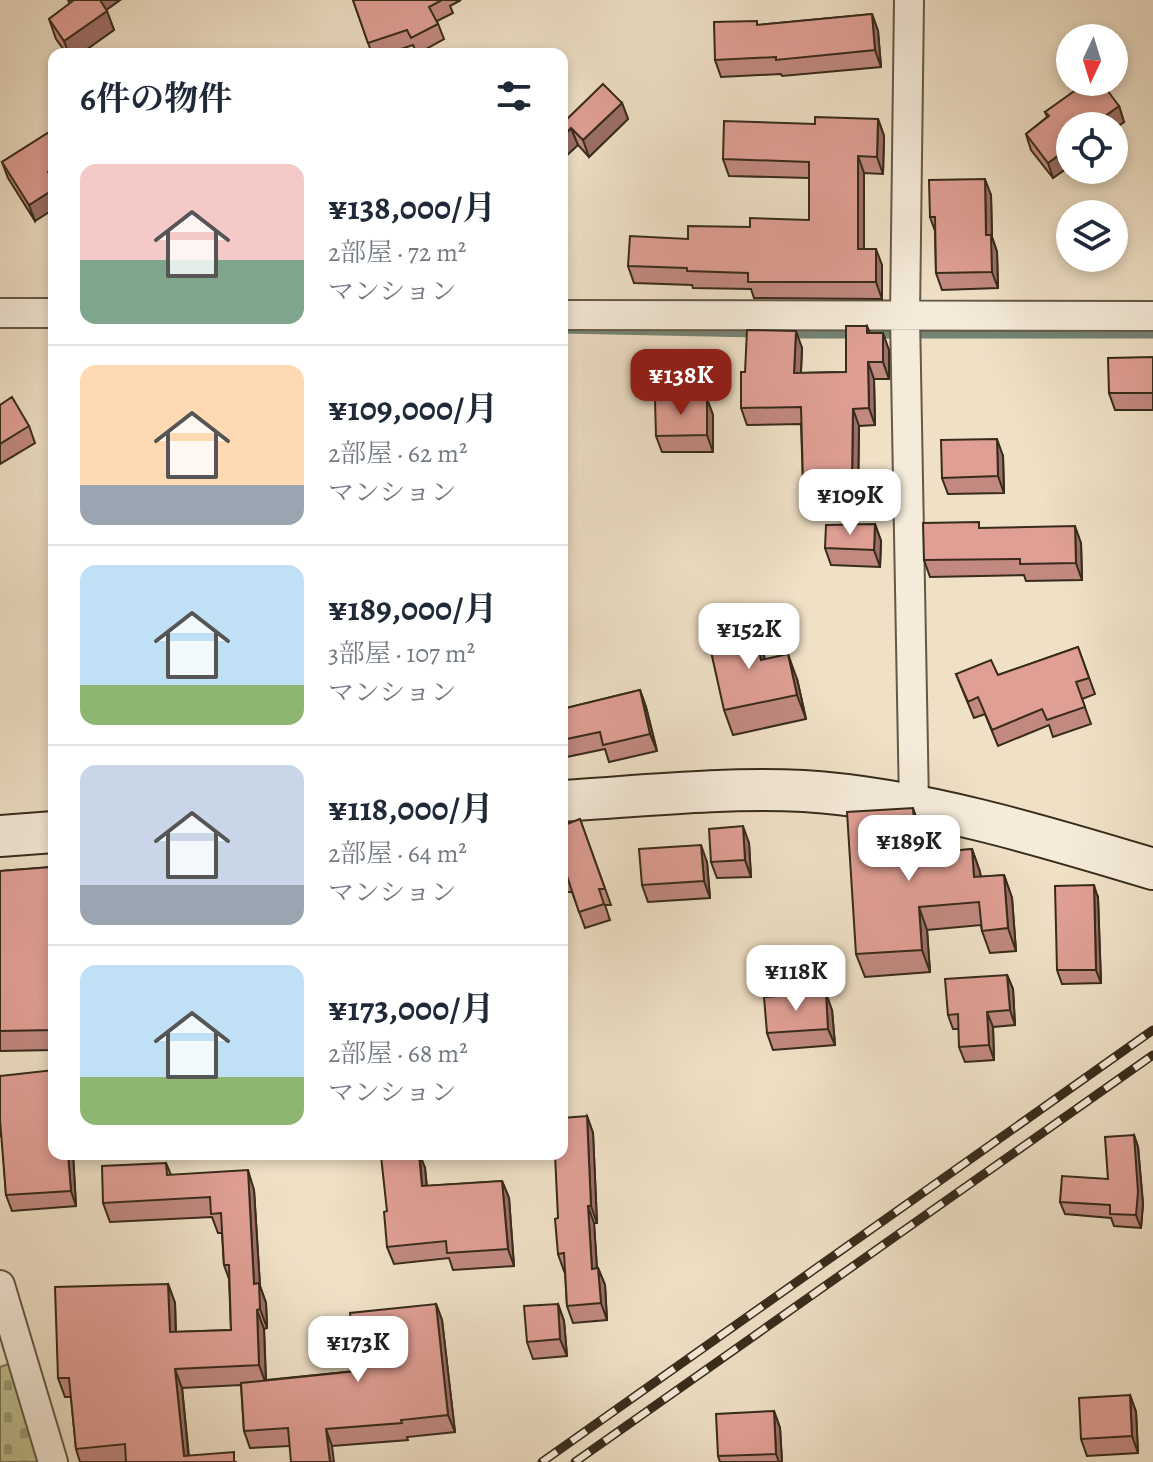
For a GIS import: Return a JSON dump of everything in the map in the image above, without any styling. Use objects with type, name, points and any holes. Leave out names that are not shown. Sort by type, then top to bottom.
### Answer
[{"type":"street","points":[[909,0],[905,316],[914,805]]},
{"type":"street","points":[[0,313],[48,313]]},
{"type":"street","points":[[568,315],[1153,316]]},
{"type":"street","points":[[568,801],[735,790],[806,791],[914,805],[1153,869]]},
{"type":"street","points":[[0,836],[48,832]]},
{"type":"street","points":[[0,1285],[53,1462]]},
{"type":"green space","points":[[11,1363],[39,1462],[0,1462],[0,1367]]},
{"type":"building","points":[[74,0],[100,0],[107,11],[64,41],[49,19]]},
{"type":"building","points":[[353,0],[442,0],[429,7],[438,24],[411,38],[407,30],[368,43]]},
{"type":"building","points":[[872,14],[875,50],[776,60],[776,57],[715,60],[714,22],[757,21],[757,25]]},
{"type":"building","points":[[603,84],[622,103],[583,140],[571,128],[568,131],[568,118]]},
{"type":"building","points":[[1067,96],[1112,96],[1119,106],[1111,112],[1056,112],[1056,157],[1048,163],[1026,134],[1049,116],[1045,112]]},
{"type":"building","points":[[815,117],[878,119],[877,157],[858,156],[858,249],[876,249],[876,282],[748,282],[748,273],[628,266],[630,236],[688,239],[688,226],[750,227],[750,218],[809,220],[809,162],[723,159],[724,121],[815,124]]},
{"type":"building","points":[[48,133],[48,193],[29,205],[2,162]]},
{"type":"building","points":[[985,179],[986,235],[991,235],[992,272],[936,273],[935,217],[930,217],[929,180]]},
{"type":"building","points":[[846,326],[867,326],[867,333],[883,333],[883,362],[868,362],[869,408],[853,409],[852,480],[803,482],[801,407],[741,408],[741,372],[745,372],[747,330],[796,331],[794,373],[846,372]]},
{"type":"building","points":[[1153,357],[1153,393],[1109,393],[1108,358]]},
{"type":"building","points":[[12,397],[29,426],[0,444],[0,405]]},
{"type":"building","points":[[707,399],[707,435],[656,436],[655,400]]},
{"type":"building","points":[[997,439],[998,476],[942,478],[941,440]]},
{"type":"building","points":[[979,522],[979,528],[1075,526],[1076,563],[1020,564],[1020,559],[924,560],[923,523]]},
{"type":"building","points":[[875,524],[874,550],[825,548],[826,525]]},
{"type":"building","points":[[754,628],[761,660],[788,654],[797,695],[724,710],[708,638]]},
{"type":"building","points":[[1078,647],[1089,678],[1076,682],[1085,707],[1047,720],[1042,709],[992,730],[978,697],[968,702],[956,674],[991,660],[998,675]]},
{"type":"building","points":[[640,690],[650,734],[603,745],[600,732],[568,739],[568,708]]},
{"type":"building","points":[[913,808],[916,854],[972,849],[974,877],[1004,875],[1008,928],[982,931],[979,902],[919,907],[922,950],[856,954],[847,812]]},
{"type":"building","points":[[580,819],[605,889],[599,889],[604,904],[579,912],[568,879],[568,824]]},
{"type":"building","points":[[743,826],[745,860],[711,862],[709,829]]},
{"type":"building","points":[[701,845],[704,881],[642,885],[639,849]]},
{"type":"building","points":[[48,867],[48,1030],[0,1031],[0,871]]},
{"type":"building","points":[[1094,885],[1096,970],[1057,970],[1055,886]]},
{"type":"building","points":[[1007,975],[1010,1010],[987,1012],[989,1045],[959,1047],[958,1014],[948,1015],[945,979]]},
{"type":"building","points":[[826,993],[828,1029],[767,1033],[764,997]]},
{"type":"building","points":[[48,1071],[48,1160],[68,1160],[71,1191],[6,1195],[0,1076]]},
{"type":"building","points":[[587,1116],[592,1269],[598,1268],[601,1303],[567,1306],[564,1253],[558,1254],[555,1219],[558,1218],[555,1160],[568,1160],[568,1118]]},
{"type":"building","points":[[1134,1135],[1138,1192],[1136,1215],[1110,1214],[1110,1205],[1060,1202],[1062,1176],[1108,1179],[1105,1137]]},
{"type":"building","points":[[381,1160],[420,1160],[422,1186],[502,1181],[508,1249],[447,1253],[446,1241],[387,1247],[384,1212],[387,1211]]},
{"type":"building","points":[[166,1163],[167,1175],[248,1170],[254,1284],[259,1283],[259,1365],[175,1369],[184,1456],[234,1452],[234,1462],[126,1462],[125,1444],[76,1449],[69,1378],[58,1378],[55,1287],[168,1284],[170,1332],[231,1330],[229,1265],[224,1265],[221,1213],[211,1214],[210,1197],[103,1203],[102,1166]]},
{"type":"building","points":[[436,1304],[448,1415],[401,1420],[402,1423],[326,1429],[330,1462],[291,1462],[288,1428],[244,1431],[241,1383],[356,1371],[350,1313]]},
{"type":"building","points":[[558,1304],[560,1339],[527,1342],[524,1306]]},
{"type":"building","points":[[1130,1395],[1132,1436],[1081,1439],[1079,1398]]},
{"type":"building","points":[[774,1411],[776,1454],[718,1456],[716,1414]]},
{"type":"waterway","points":[[568,329],[758,333]]},
{"type":"waterway","points":[[784,334],[858,334]]},
{"type":"waterway","points":[[872,334],[1153,334]]},
{"type":"railway","points":[[542,1462],[1153,1030]]},
{"type":"railway","points":[[575,1462],[1153,1055]]}]
